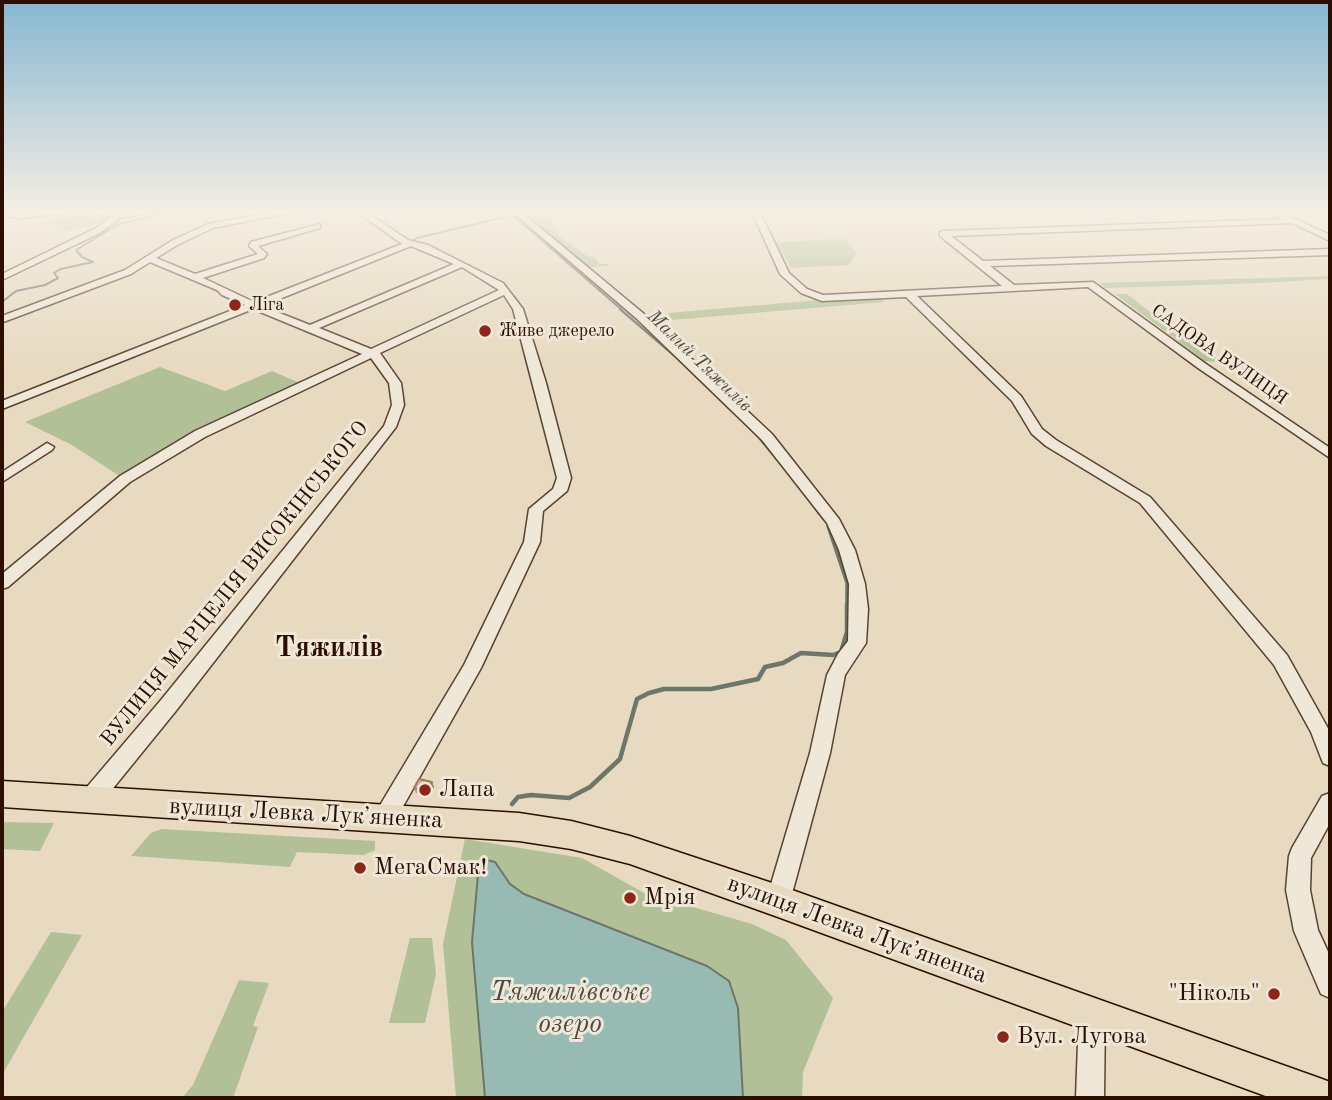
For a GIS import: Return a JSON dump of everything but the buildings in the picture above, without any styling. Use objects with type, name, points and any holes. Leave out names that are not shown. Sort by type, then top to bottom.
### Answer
[{"type":"main road","name":"вулиця Левка Лукʼяненка","points":[[2,794],[519,827],[571,835],[630,850],[778,901],[1322,1098]]},
{"type":"street","points":[[2,277],[35,261]]},
{"type":"street","points":[[2,319],[128,272],[147,261]]},
{"type":"street","points":[[157,261],[252,305],[372,354]]},
{"type":"street","points":[[196,277],[244,261]]},
{"type":"street","points":[[2,405],[364,261]]},
{"type":"street","points":[[384,819],[472,668],[532,542],[536,509],[563,486],[540,383],[518,309],[506,290],[456,261]]},
{"type":"street","points":[[575,261],[640,316],[766,437],[834,522],[847,550],[857,584],[857,643],[836,675],[820,753],[778,901]]},
{"type":"street","points":[[779,261],[785,274],[804,291],[822,298],[1010,287]]},
{"type":"street","points":[[979,261],[1010,287]]},
{"type":"street","points":[[982,264],[1059,261]]},
{"type":"street","points":[[312,328],[462,264]]},
{"type":"street","name":"САДОВА ВУЛИЦЯ","points":[[1010,287],[1090,284],[1202,366],[1330,454]]},
{"type":"street","points":[[2,583],[125,479],[206,430],[506,290]]},
{"type":"street","points":[[908,293],[1017,399],[1037,431],[1051,443],[1145,499],[1281,660],[1320,731],[1330,757]]},
{"type":"street","name":"ВУЛИЦЯ МАРЦЕЛІЯ ВИСОКІНСЬКОГО","points":[[89,801],[169,706],[390,427],[398,405],[395,383],[381,360],[372,354]]},
{"type":"street","points":[[2,478],[47,447]]},
{"type":"street","points":[[1330,803],[1300,856],[1298,890],[1306,931],[1330,985]]},
{"type":"street","points":[[1090,1098],[1092,1015]]},
{"type":"green space","points":[[581,261],[608,264],[608,266],[588,267]]},
{"type":"green space","points":[[787,261],[851,261],[849,265],[791,268]]},
{"type":"green space","points":[[1330,276],[1330,279],[1262,283],[1106,288],[1099,283]]},
{"type":"green space","points":[[1115,294],[1127,294],[1206,355],[1229,358],[1232,363],[1205,361]]},
{"type":"green space","points":[[877,295],[884,302],[672,320],[668,313]]},
{"type":"green space","points":[[160,367],[225,391],[272,371],[300,383],[195,432],[121,477],[72,445],[25,422]]},
{"type":"green space","points":[[2,822],[54,823],[40,851],[2,849]]},
{"type":"green space","points":[[161,829],[375,841],[375,850],[364,855],[297,852],[290,867],[131,856],[151,833]]},
{"type":"green space","points":[[465,839],[582,858],[644,893],[752,924],[786,940],[833,998],[803,1072],[802,1098],[456,1098],[443,944]]},
{"type":"green space","points":[[51,932],[82,935],[2,1075],[2,1012]]},
{"type":"green space","points":[[410,938],[432,938],[436,974],[425,1023],[389,1023]]},
{"type":"green space","points":[[239,980],[269,983],[253,1026],[258,1027],[233,1098],[182,1098],[193,1085]]},
{"type":"water","name":"Тяжилівське озеро","points":[[487,860],[495,862],[510,884],[524,894],[707,966],[729,981],[738,1008],[743,1098],[485,1098],[472,942],[479,863]]},
{"type":"waterway","name":"Тяжилів","points":[[2,302],[16,291],[45,285],[58,278],[54,273],[61,269],[92,261]]},
{"type":"waterway","name":"Малий Тяжилів","points":[[566,261],[622,310]]},
{"type":"waterway","name":"Малий Тяжилів","points":[[620,309],[676,357],[759,437]]},
{"type":"waterway","name":"Малий Тяжилів","points":[[759,437],[783,466]]},
{"type":"waterway","name":"Малий Тяжилів","points":[[798,485],[824,519]]},
{"type":"waterway","name":"Малий Тяжилів","points":[[512,804],[518,797],[531,795],[569,798],[590,787],[620,759],[637,699],[649,693],[664,689],[711,689],[758,679],[765,667],[783,663],[801,653],[833,655],[841,652],[847,632],[847,583],[828,526]]},
{"type":"place","name":"Ліга","points":[[235,305]]},
{"type":"place","name":"Живе джерело","points":[[485,331]]},
{"type":"place","name":"Лапа","points":[[425,790]]},
{"type":"place","name":"МегаСмак!","points":[[360,868]]},
{"type":"place","name":"Мрія","points":[[630,898]]},
{"type":"place","name":"\"Ніколь\"","points":[[1274,994]]},
{"type":"place","name":"Вул. Лугова","points":[[1003,1037]]},
{"type":"district","name":"Тяжилів","points":[[329,649]]}]
